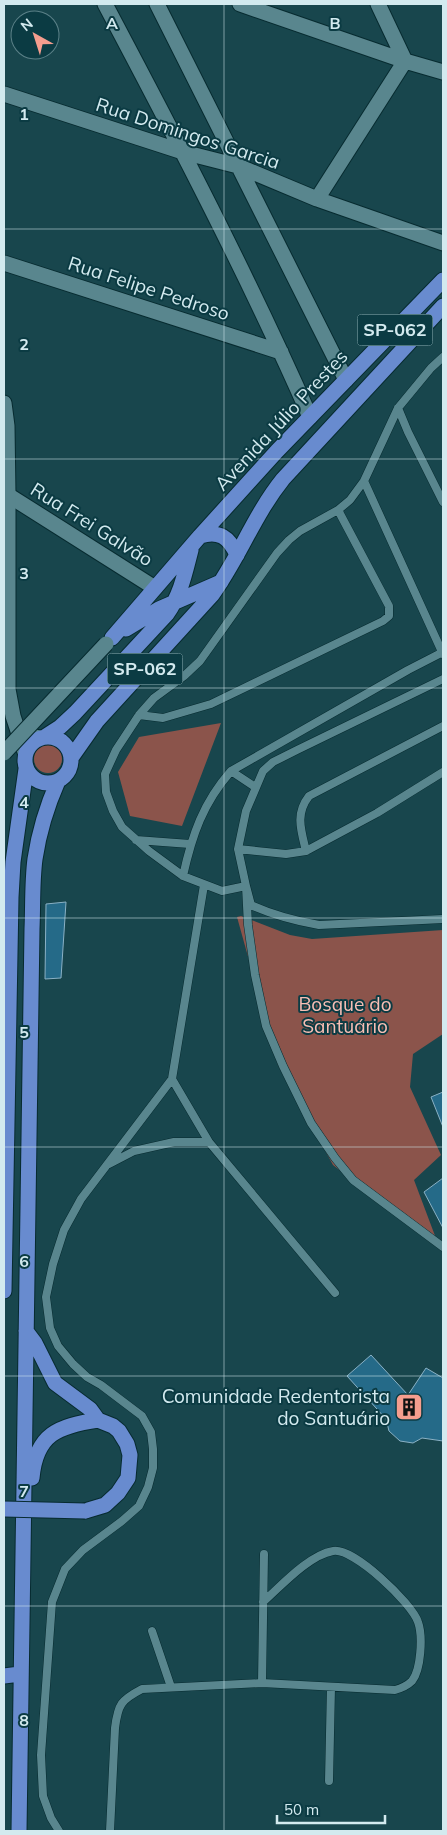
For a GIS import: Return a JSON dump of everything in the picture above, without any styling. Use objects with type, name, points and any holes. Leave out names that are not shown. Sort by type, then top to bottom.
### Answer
[{"type":"main road","name":"Avenida Júlio Prestes","points":[[109,641],[196,541],[310,417],[443,280]]},
{"type":"main road","name":"SP-062","points":[[19,1831],[32,948],[35,861],[45,815],[58,781],[68,772],[71,758],[97,720],[212,595],[222,582],[272,493],[443,306]]},
{"type":"main road","points":[[350,376],[369,387]]},
{"type":"main road","points":[[196,541],[209,534],[220,535],[229,542],[236,555]]},
{"type":"main road","name":"Avenida Júlio Prestes","points":[[42,737],[60,727],[75,713],[167,614],[176,602],[196,541]]},
{"type":"main road","points":[[109,641],[150,614],[222,582]]},
{"type":"main road","points":[[42,737],[53,736],[60,740],[66,745],[71,758]]},
{"type":"main road","name":"SP-062","points":[[25,752],[33,741],[42,737]]},
{"type":"main road","points":[[4,1291],[6,1084],[13,862],[26,769],[25,752]]},
{"type":"main road","points":[[26,769],[36,780],[43,783],[58,781]]},
{"type":"main road","points":[[4,1509],[85,1511],[105,1505],[118,1493],[128,1478],[130,1455],[127,1444],[119,1431],[113,1426],[98,1420],[90,1409],[55,1383],[35,1343],[26,1331]]},
{"type":"main road","points":[[23,1502],[32,1484],[34,1460],[46,1440],[64,1427],[98,1420]]},
{"type":"main road","points":[[4,1676],[20,1674]]},
{"type":"street","points":[[105,4],[183,152],[281,352],[310,417]]},
{"type":"street","points":[[157,4],[238,166],[350,376]]},
{"type":"street","points":[[240,4],[405,61],[443,72]]},
{"type":"street","points":[[378,4],[405,61]]},
{"type":"street","points":[[318,198],[405,61]]},
{"type":"street","name":"Rua Domingos Garcia","points":[[4,94],[183,152],[238,166],[318,198],[443,243]]},
{"type":"street","name":"Rua Felipe Pedroso","points":[[4,263],[281,352]]},
{"type":"street","points":[[4,403],[7,426],[8,495],[7,675],[10,702],[25,752]]},
{"type":"street","name":"Rua Frei Galvão","points":[[8,495],[155,588]]},
{"type":"street","name":"Avenida Júlio Prestes","points":[[4,752],[109,641]]},
{"type":"street","points":[[18,728],[28,735],[42,737]]},
{"type":"lane","points":[[246,886],[222,891],[204,885],[183,876],[149,851],[122,827],[112,811],[106,792],[106,774],[116,750],[139,715],[154,698],[184,676],[200,661],[271,561],[289,540],[300,531],[338,510],[350,500],[364,481],[398,408],[431,368],[443,357]]},
{"type":"lane","points":[[398,408],[443,502]]},
{"type":"lane","points":[[183,876],[190,844],[207,802],[216,787],[231,771],[443,653],[364,481]]},
{"type":"lane","points":[[139,715],[163,718],[211,704],[383,621],[389,616],[389,606],[338,510]]},
{"type":"lane","points":[[443,679],[273,762],[263,771],[255,787],[246,811],[238,849],[251,905],[305,923],[319,925],[443,919]]},
{"type":"lane","points":[[306,851],[300,814],[302,804],[309,796],[443,726]]},
{"type":"lane","points":[[231,771],[255,787]]},
{"type":"lane","points":[[238,849],[286,854],[306,851],[377,813],[443,772]]},
{"type":"lane","points":[[136,840],[190,844]]},
{"type":"lane","points":[[59,1831],[51,1818],[43,1796],[41,1755],[52,1602],[65,1569],[83,1550],[139,1506],[148,1487],[153,1468],[151,1432],[142,1416],[101,1385],[87,1377],[58,1346],[50,1328],[46,1296],[53,1264],[64,1230],[81,1199],[172,1079],[204,885]]},
{"type":"lane","points":[[246,886],[248,926],[255,974],[266,1026],[311,1123],[352,1180],[443,1247]]},
{"type":"lane","points":[[172,1079],[209,1142],[335,1293]]},
{"type":"lane","points":[[105,1166],[134,1151],[174,1142],[209,1142]]},
{"type":"lane","points":[[110,1831],[117,1711],[126,1698],[142,1689],[262,1683],[395,1690],[404,1688],[412,1680],[419,1666],[421,1634],[418,1621],[411,1608],[397,1592],[347,1552],[335,1550],[321,1555],[304,1566],[263,1602]]},
{"type":"lane","points":[[262,1683],[264,1554]]},
{"type":"lane","points":[[152,1631],[171,1687]]},
{"type":"lane","points":[[329,1781],[331,1686]]},
{"type":"green space","points":[[221,723],[182,826],[130,816],[118,772],[139,737]]},
{"type":"green space","points":[[48,745],[58,749],[62,759],[58,769],[48,773],[38,769],[34,759],[38,749]]},
{"type":"green space","name":"Bosque do Santuário","points":[[241,916],[290,935],[312,939],[443,930],[443,1034],[413,1054],[410,1087],[441,1155],[414,1180],[440,1249],[333,1165],[278,1065],[237,917]]},
{"type":"building","points":[[66,902],[61,978],[45,979],[46,904]]},
{"type":"building","points":[[443,1092],[443,1127],[431,1097]]},
{"type":"building","points":[[443,1178],[443,1228],[424,1192]]},
{"type":"building","name":"Comunidade Redentorista do Santuário","points":[[371,1355],[408,1395],[426,1368],[443,1378],[443,1441],[422,1438],[413,1443],[400,1441],[389,1431],[386,1419],[347,1376]]},
{"type":"place","name":"Comunidade Redentorista do Santuário","points":[[409,1407]]}]
